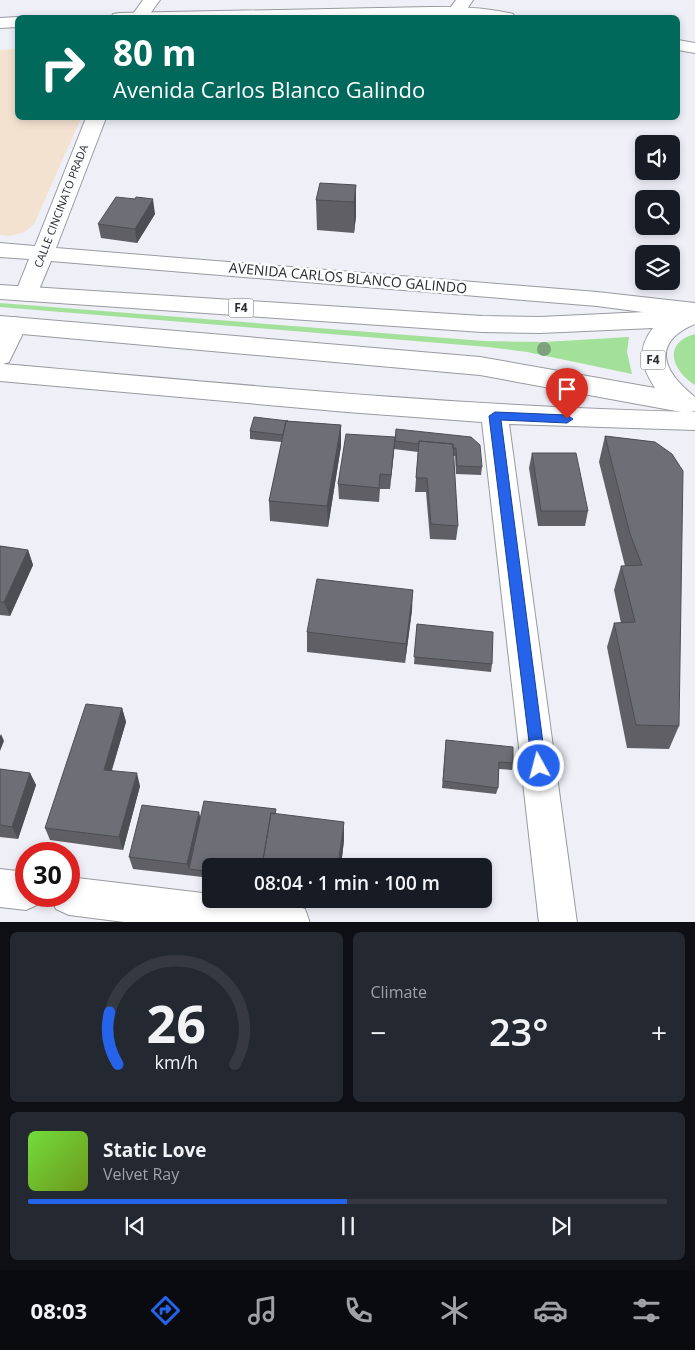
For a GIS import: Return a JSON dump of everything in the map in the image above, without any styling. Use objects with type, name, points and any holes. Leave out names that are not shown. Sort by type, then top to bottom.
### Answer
[{"type":"main road","points":[[141,15],[152,0]]},
{"type":"main road","points":[[230,15],[459,10],[488,15]]},
{"type":"main road","points":[[0,23],[15,22]]},
{"type":"main road","points":[[680,45],[695,48]]},
{"type":"main road","points":[[680,57],[695,60]]},
{"type":"main road","name":"CALLE CINCINATO PRADA","points":[[27,294],[95,120]]},
{"type":"main road","name":"AVENIDA CARLOS BLANCO GALINDO","points":[[0,250],[588,298],[691,315]]},
{"type":"main road","name":"F4","points":[[0,292],[482,324],[540,325],[691,315]]},
{"type":"main road","name":"F4","points":[[691,315],[665,329],[659,336],[653,351],[655,368],[662,381],[691,410]]},
{"type":"main road","points":[[0,356],[7,324],[480,366],[691,410]]},
{"type":"main road","points":[[0,372],[495,416],[604,420],[691,410]]},
{"type":"main road","points":[[495,416],[558,922]]},
{"type":"main road","points":[[0,888],[15,890]]},
{"type":"main road","points":[[80,897],[291,922]]},
{"type":"shaded area","points":[[15,49],[15,120],[80,120],[34,224],[25,232],[10,236],[0,235],[0,50]]},
{"type":"green space","points":[[0,303],[484,341],[544,342],[629,337],[627,352],[632,374],[527,352],[488,347],[0,307]]},
{"type":"green space","points":[[695,334],[695,385],[687,379],[676,365],[674,350],[685,338]]},
{"type":"building","points":[[320,183],[356,185],[354,202],[316,200]]},
{"type":"building","points":[[116,197],[153,199],[135,229],[98,224]]},
{"type":"building","points":[[254,417],[288,421],[286,421],[283,435],[250,431]]},
{"type":"building","points":[[286,421],[341,425],[327,506],[269,501]]},
{"type":"building","points":[[396,429],[471,437],[480,445],[482,467],[457,466],[456,448],[453,448],[453,444],[419,441],[419,444],[395,441]]},
{"type":"building","points":[[346,434],[395,437],[391,475],[380,474],[379,488],[338,484]]},
{"type":"building","points":[[605,436],[655,442],[672,454],[683,471],[679,726],[636,725],[614,623],[635,622],[621,566],[642,565],[630,534]]},
{"type":"building","points":[[419,441],[453,444],[458,526],[431,524],[427,478],[416,478]]},
{"type":"building","points":[[532,453],[576,453],[588,511],[541,511]]},
{"type":"building","points":[[0,546],[28,550],[4,602],[0,602]]},
{"type":"building","points":[[317,579],[413,590],[406,644],[307,632]]},
{"type":"building","points":[[417,624],[493,632],[492,664],[414,657]]},
{"type":"building","points":[[86,704],[122,708],[104,770],[137,773],[119,837],[45,828]]},
{"type":"building","points":[[446,740],[513,747],[513,763],[499,762],[498,788],[443,781]]},
{"type":"building","points":[[0,769],[30,773],[12,827],[0,825]]},
{"type":"building","points":[[204,801],[276,809],[275,814],[271,813],[263,858],[202,858],[202,871],[189,869]]},
{"type":"building","points":[[142,805],[199,812],[187,864],[129,857]]},
{"type":"building","points":[[271,813],[344,822],[339,858],[263,858]]},
{"type":"route","points":[[539,766],[495,416],[567,419]]}]
